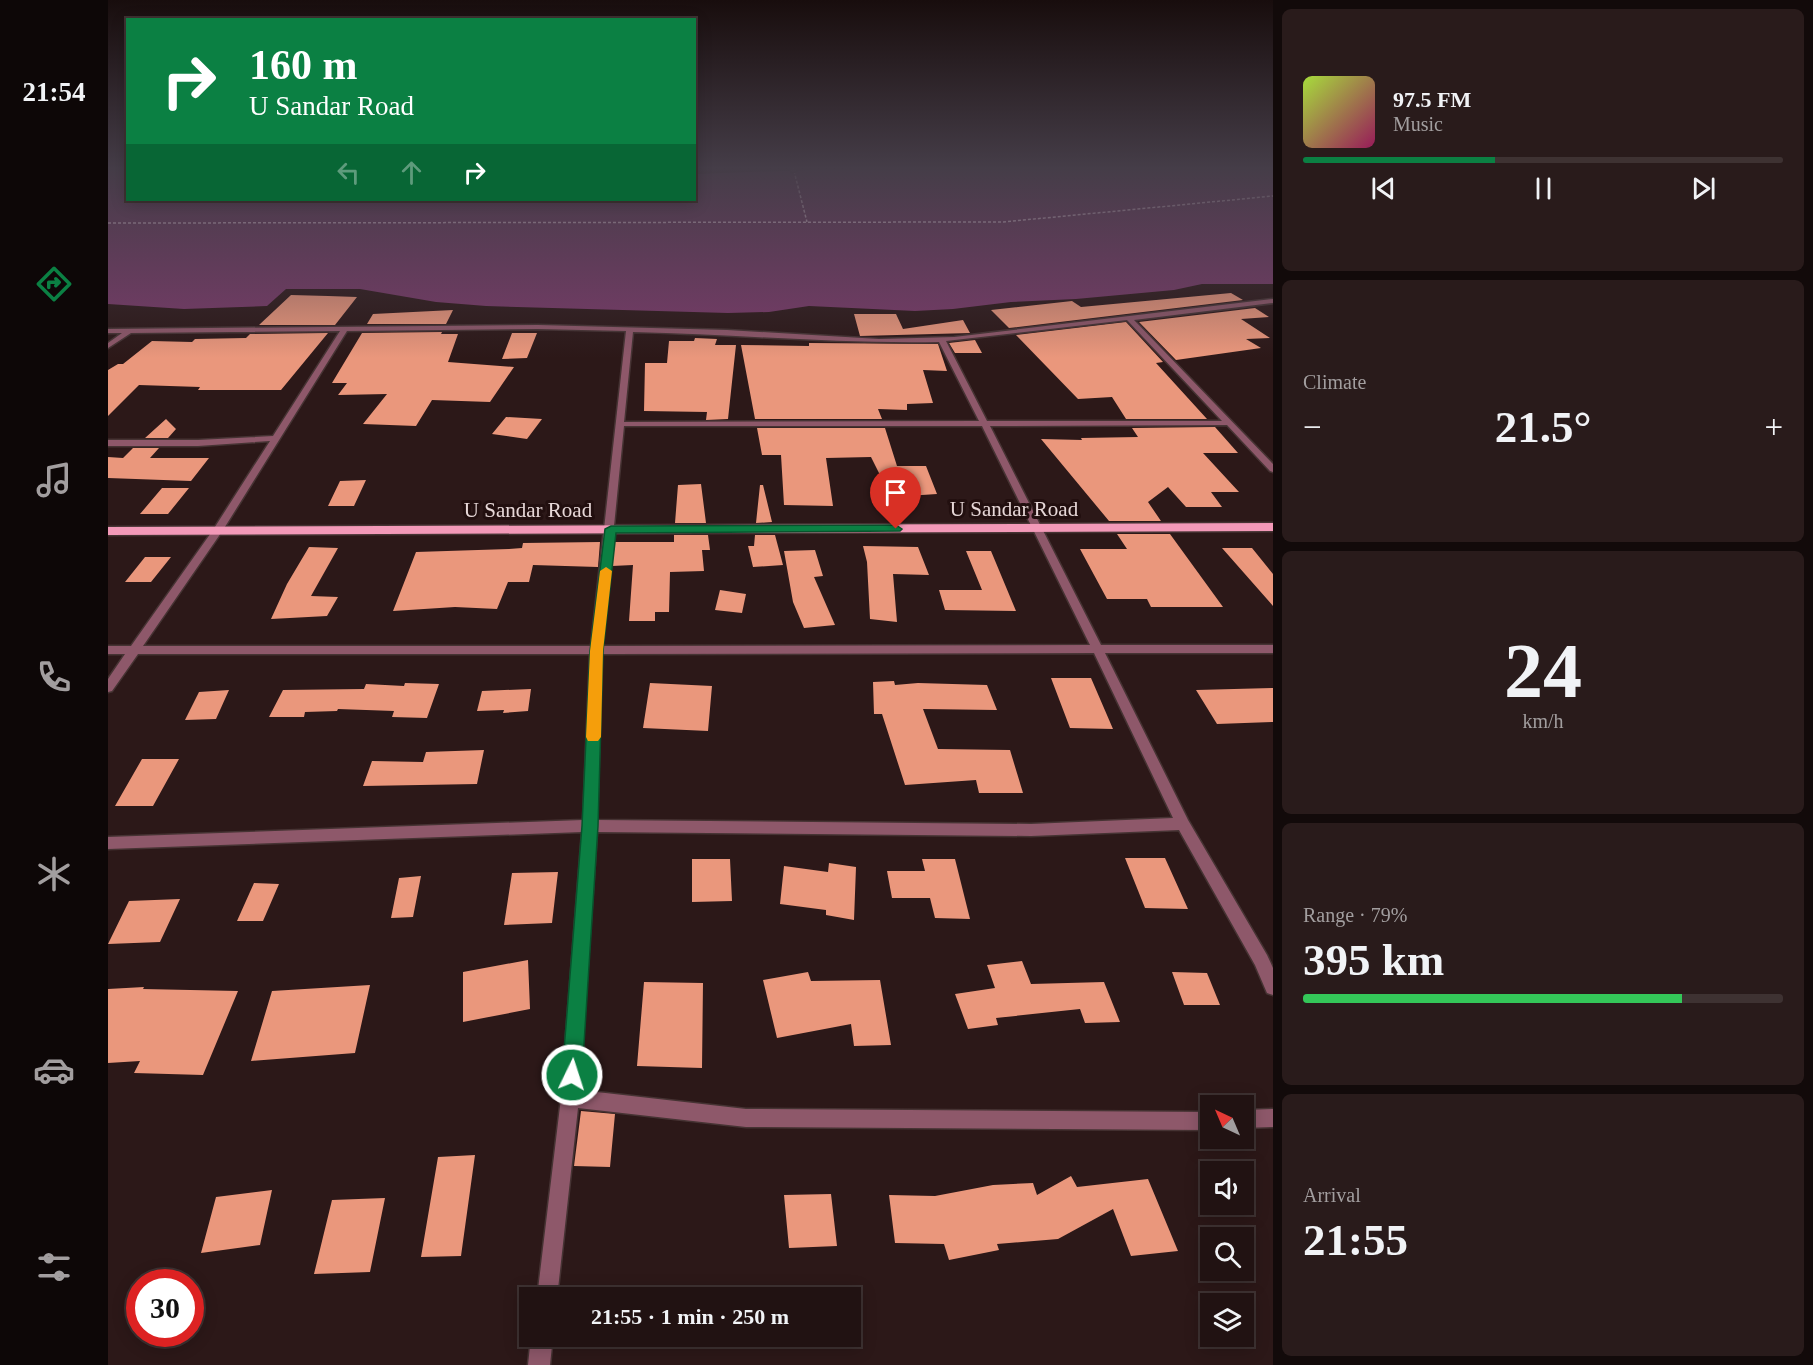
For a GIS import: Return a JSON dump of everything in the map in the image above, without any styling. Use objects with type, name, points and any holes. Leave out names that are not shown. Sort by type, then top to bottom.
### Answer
[{"type":"main road","name":"U Sandar Road","points":[[108,531],[1273,527]]},
{"type":"street","points":[[108,331],[537,327],[879,340],[941,339],[1273,301]]},
{"type":"street","points":[[1129,318],[1273,469]]},
{"type":"street","points":[[108,688],[218,531],[345,329]]},
{"type":"street","points":[[548,1287],[570,1098],[590,826],[596,651],[611,529],[619,424],[630,329]]},
{"type":"street","points":[[108,346],[128,332]]},
{"type":"street","points":[[941,339],[1039,528],[1183,824],[1261,960],[1273,987]]},
{"type":"street","points":[[619,424],[1229,423]]},
{"type":"street","points":[[108,443],[198,443],[275,438]]},
{"type":"street","points":[[108,650],[596,651],[1273,648]]},
{"type":"street","points":[[108,843],[590,826],[1031,830],[1183,824]]},
{"type":"street","points":[[570,1098],[746,1118],[1200,1121]]},
{"type":"street","points":[[1254,1119],[1273,1118]]},
{"type":"street","points":[[539,1365],[541,1347]]},
{"type":"shaded area","points":[[108,231],[1273,231],[1273,284],[1202,284],[1174,290],[1011,302],[953,309],[915,311],[809,306],[769,312],[728,313],[486,306],[436,302],[360,289],[286,289],[267,306],[184,309],[108,304]]},
{"type":"building","points":[[1231,293],[1243,300],[1009,328],[991,310],[1072,301],[1081,307]]},
{"type":"building","points":[[291,295],[357,297],[335,325],[259,325]]},
{"type":"building","points":[[1255,308],[1269,317],[1241,319],[1270,338],[1246,339],[1261,348],[1176,360],[1139,322]]},
{"type":"building","points":[[453,310],[446,324],[367,324],[373,314]]},
{"type":"building","points":[[854,314],[896,314],[903,329],[963,320],[970,333],[860,336]]},
{"type":"building","points":[[1126,322],[1163,362],[1156,363],[1207,419],[1126,419],[1112,397],[1078,399],[1016,335]]},
{"type":"building","points":[[442,332],[441,334],[458,334],[448,362],[514,367],[490,402],[432,400],[416,426],[363,424],[387,394],[338,395],[347,383],[332,383],[362,333]]},
{"type":"building","points":[[328,333],[281,390],[198,390],[200,387],[139,385],[108,416],[108,370],[118,364],[123,364],[152,341],[192,342],[195,339],[246,338],[250,334]]},
{"type":"building","points":[[512,333],[537,333],[527,358],[502,359]]},
{"type":"building","points":[[695,338],[717,339],[715,345],[736,345],[728,419],[706,420],[707,412],[644,411],[645,363],[667,363],[669,341],[694,341]]},
{"type":"building","points":[[975,340],[982,353],[955,353],[949,343]]},
{"type":"building","points":[[809,343],[938,344],[947,371],[923,370],[933,403],[907,404],[907,410],[878,409],[882,419],[755,419],[741,345],[809,346]]},
{"type":"building","points":[[506,417],[542,419],[527,439],[492,434]]},
{"type":"building","points":[[166,419],[176,429],[168,438],[145,438]]},
{"type":"building","points":[[1215,427],[1238,453],[1203,453],[1239,492],[1211,492],[1222,507],[1186,507],[1168,487],[1148,502],[1161,521],[1109,521],[1041,439],[1082,440],[1081,438],[1138,437],[1132,428]]},
{"type":"building","points":[[757,428],[885,428],[897,466],[926,466],[937,494],[907,496],[911,511],[900,515],[871,457],[826,458],[833,506],[784,505],[781,455],[762,455]]},
{"type":"building","points":[[133,448],[159,448],[150,458],[209,458],[191,481],[108,478],[108,457],[123,458]]},
{"type":"building","points":[[366,480],[354,506],[328,506],[340,481]]},
{"type":"building","points":[[701,484],[706,523],[675,523],[678,485]]},
{"type":"building","points":[[760,485],[763,485],[772,522],[756,523]]},
{"type":"building","points":[[162,488],[189,488],[168,514],[140,514]]},
{"type":"building","points":[[1117,534],[1170,534],[1223,607],[1151,607],[1147,599],[1107,599],[1080,549],[1127,549]]},
{"type":"building","points":[[674,535],[708,535],[710,550],[702,550],[704,571],[670,572],[669,612],[655,612],[655,621],[629,621],[633,565],[612,566],[615,542],[674,542]]},
{"type":"building","points":[[755,535],[775,535],[783,565],[753,567],[748,546],[754,546]]},
{"type":"building","points":[[600,542],[598,567],[533,565],[529,582],[508,582],[497,609],[455,607],[393,611],[416,552],[522,548],[523,543]]},
{"type":"building","points":[[863,546],[918,547],[929,575],[893,574],[897,622],[870,619],[867,562]]},
{"type":"building","points":[[309,547],[338,548],[311,596],[338,597],[327,616],[271,619],[287,584]]},
{"type":"building","points":[[1222,548],[1252,548],[1273,574],[1273,606]]},
{"type":"building","points":[[815,550],[823,576],[814,577],[835,625],[804,628],[793,602],[784,551]]},
{"type":"building","points":[[966,551],[991,551],[1016,611],[945,610],[939,590],[982,590]]},
{"type":"building","points":[[145,557],[171,557],[151,582],[125,582]]},
{"type":"building","points":[[720,590],[746,594],[742,613],[715,610]]},
{"type":"building","points":[[1051,678],[1091,678],[1113,729],[1070,728]]},
{"type":"building","points":[[894,681],[895,685],[918,683],[987,685],[997,710],[923,709],[938,749],[1010,750],[1023,793],[979,793],[976,780],[905,785],[882,714],[874,714],[873,682]]},
{"type":"building","points":[[405,683],[439,684],[427,718],[392,717],[394,711],[338,709],[337,711],[305,712],[304,717],[269,717],[283,690],[364,689],[366,684],[404,686]]},
{"type":"building","points":[[650,683],[712,686],[708,731],[643,728]]},
{"type":"building","points":[[1273,688],[1273,722],[1217,724],[1196,690]]},
{"type":"building","points":[[531,689],[528,711],[503,713],[504,710],[477,711],[482,691]]},
{"type":"building","points":[[229,690],[216,719],[185,720],[199,692]]},
{"type":"building","points":[[484,750],[477,784],[363,786],[372,761],[423,762],[426,752]]},
{"type":"building","points":[[142,759],[179,759],[153,806],[115,806]]},
{"type":"building","points":[[1125,858],[1165,858],[1188,909],[1145,908]]},
{"type":"building","points":[[692,859],[730,859],[732,901],[692,902]]},
{"type":"building","points":[[922,859],[955,859],[970,919],[935,918],[930,898],[892,898],[887,871],[925,871]]},
{"type":"building","points":[[829,863],[856,867],[854,920],[826,915],[826,910],[780,904],[784,866],[828,872]]},
{"type":"building","points":[[558,872],[552,923],[504,925],[512,873]]},
{"type":"building","points":[[421,876],[413,917],[391,918],[399,878]]},
{"type":"building","points":[[254,883],[279,884],[263,921],[237,921]]},
{"type":"building","points":[[180,899],[160,942],[108,944],[129,901]]},
{"type":"building","points":[[528,960],[530,1009],[463,1022],[463,972]]},
{"type":"building","points":[[1022,961],[1031,984],[1104,982],[1120,1022],[1085,1023],[1080,1009],[996,1018],[998,1025],[968,1029],[955,994],[995,988],[987,965]]},
{"type":"building","points":[[808,972],[811,981],[880,980],[891,1045],[854,1046],[851,1024],[777,1038],[763,980]]},
{"type":"building","points":[[1172,972],[1207,973],[1220,1005],[1184,1005]]},
{"type":"building","points":[[644,982],[703,983],[702,1068],[637,1066]]},
{"type":"building","points":[[370,985],[355,1053],[251,1061],[272,991]]},
{"type":"building","points":[[144,987],[143,989],[238,991],[203,1075],[134,1073],[140,1061],[108,1063],[108,989]]},
{"type":"building","points":[[581,1111],[615,1114],[610,1167],[574,1166]]},
{"type":"building","points":[[475,1155],[461,1256],[421,1257],[438,1157]]},
{"type":"building","points":[[1071,1176],[1077,1187],[1148,1179],[1178,1251],[1131,1256],[1113,1209],[1058,1239],[997,1244],[999,1250],[949,1260],[944,1244],[895,1243],[889,1195],[935,1196],[993,1185],[1033,1183],[1037,1195]]},
{"type":"building","points":[[272,1190],[260,1245],[201,1253],[216,1197]]},
{"type":"building","points":[[831,1194],[837,1246],[789,1248],[784,1195]]},
{"type":"building","points":[[385,1198],[370,1272],[314,1274],[332,1200]]},
{"type":"slow traffic","points":[[593,737],[596,651],[606,571]]},
{"type":"route","points":[[572,1075],[590,826],[596,651],[611,529],[896,529]]}]
